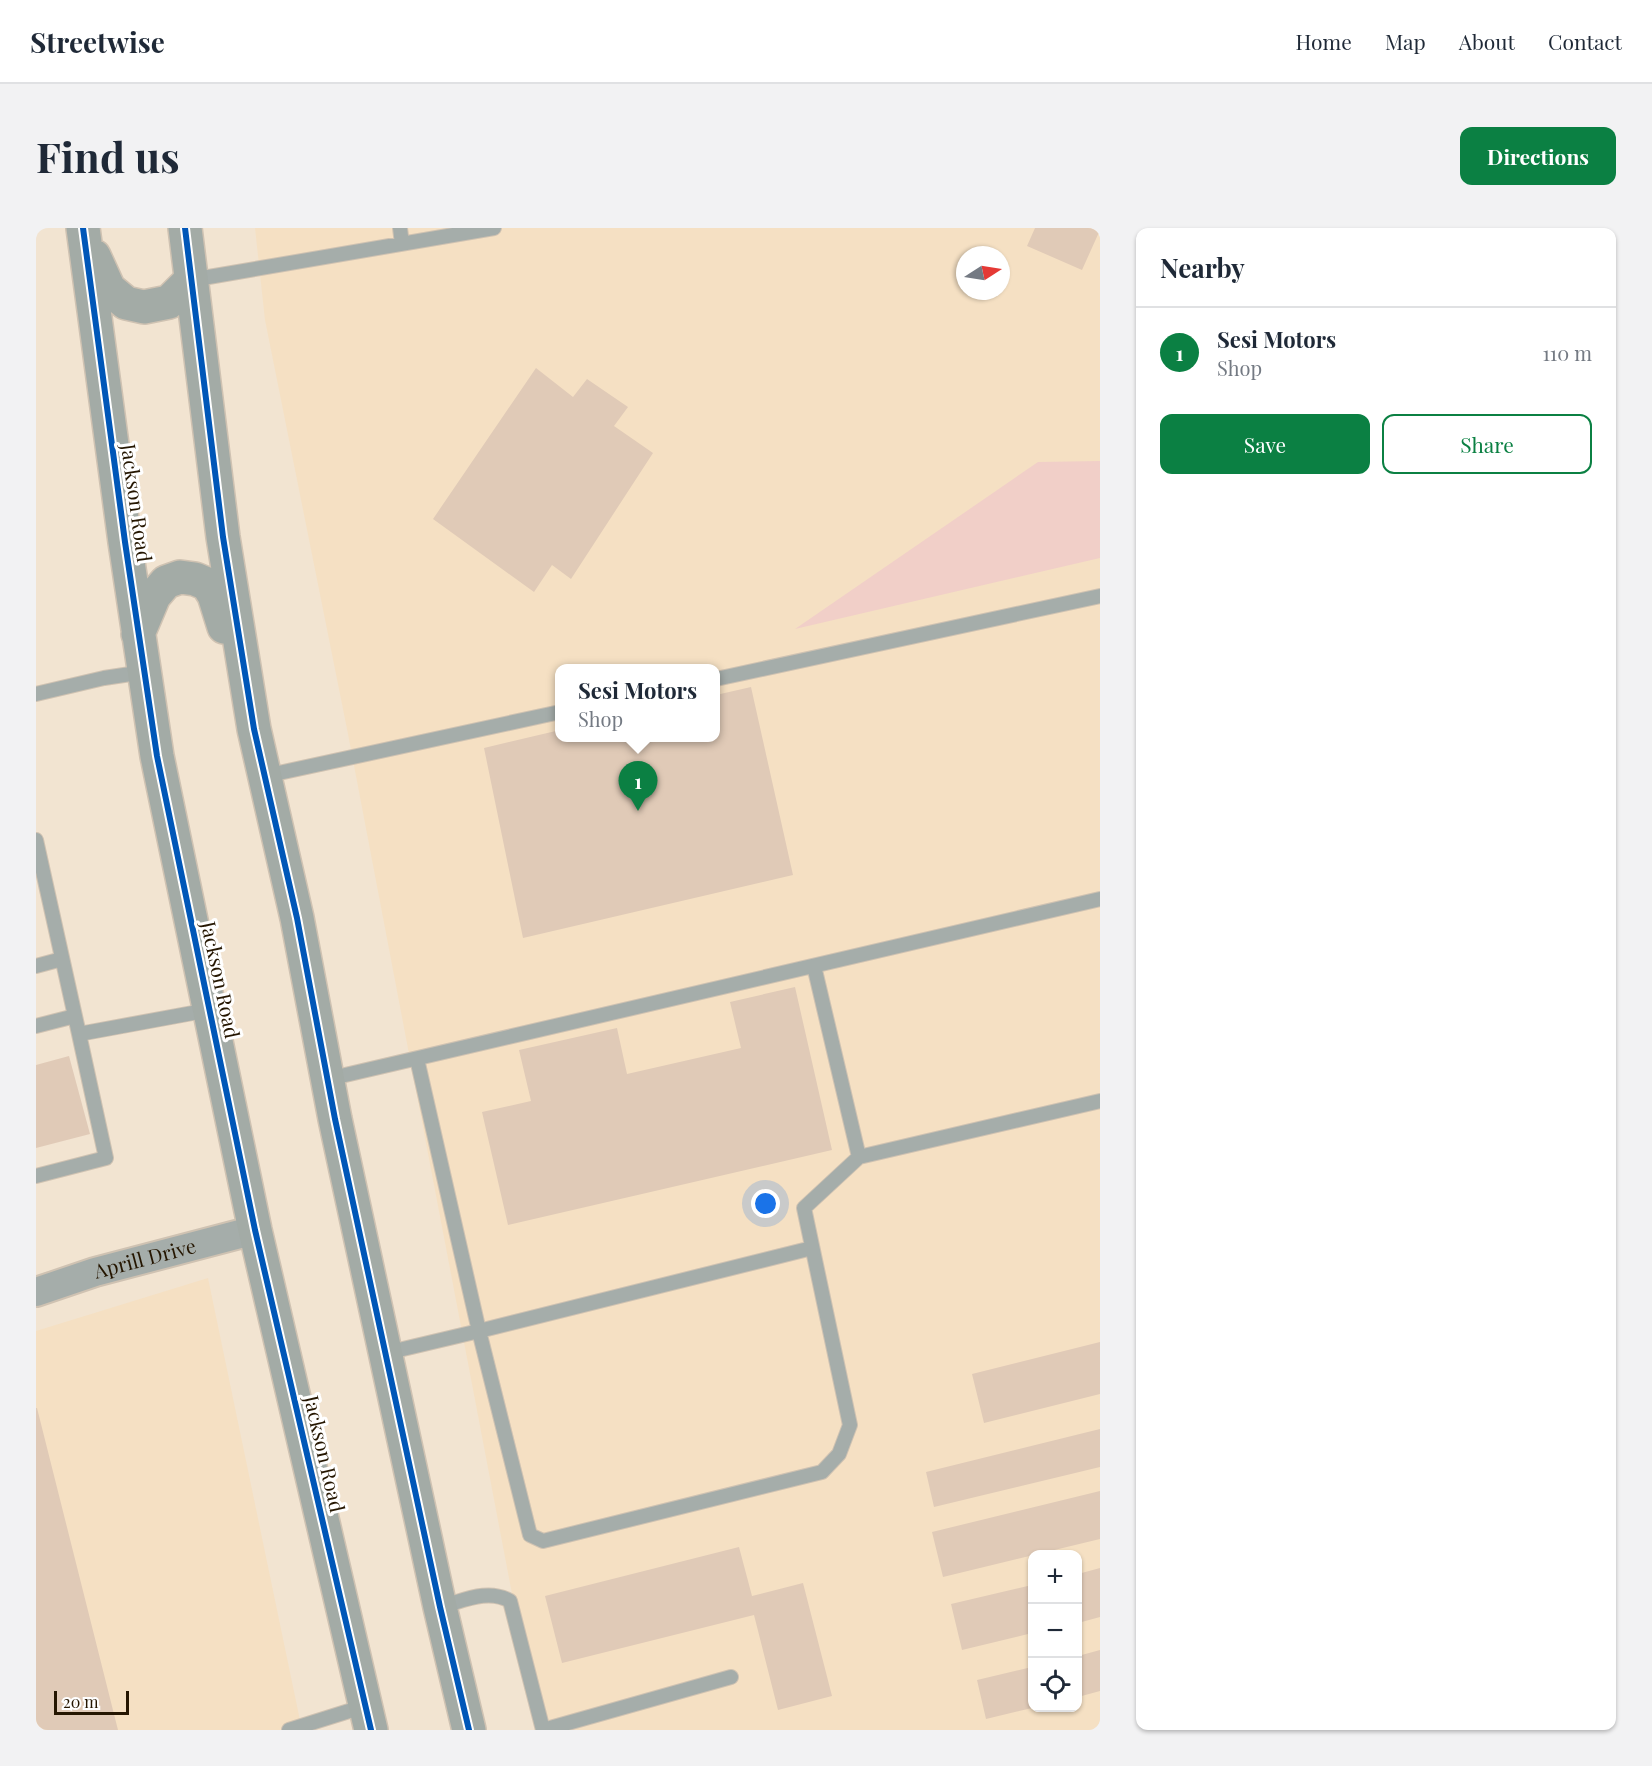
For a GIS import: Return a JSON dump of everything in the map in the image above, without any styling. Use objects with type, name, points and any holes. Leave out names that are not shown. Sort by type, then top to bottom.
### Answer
[{"type":"main road","points":[[185,228],[223,537],[254,729]]},
{"type":"main road","points":[[83,232],[109,289],[126,303],[144,307],[169,302],[191,280]]},
{"type":"main road","name":"Jackson Road","points":[[83,232],[157,756],[255,1230],[368,1718]]},
{"type":"main road","points":[[138,634],[154,596],[166,582],[180,577],[195,579],[207,584],[214,595],[254,729],[297,918],[327,1079],[440,1607],[469,1730]]},
{"type":"street","name":"Aprill Drive","points":[[36,1291],[95,1272],[255,1230]]},
{"type":"lane","points":[[400,228],[402,244]]},
{"type":"lane","points":[[191,280],[494,228]]},
{"type":"lane","points":[[720,678],[1100,596]]},
{"type":"lane","points":[[36,694],[104,678],[144,672]]},
{"type":"lane","points":[[265,776],[555,713]]},
{"type":"lane","points":[[36,840],[106,1158],[36,1176]]},
{"type":"lane","points":[[327,1079],[1100,899]]},
{"type":"lane","points":[[36,966],[62,959]]},
{"type":"lane","points":[[814,966],[859,1157]]},
{"type":"lane","points":[[79,1034],[209,1010]]},
{"type":"lane","points":[[36,1026],[75,1016]]},
{"type":"lane","points":[[417,1059],[479,1331],[530,1535],[543,1541],[822,1472],[839,1454],[850,1425],[804,1208],[859,1157],[1100,1101]]},
{"type":"lane","points":[[386,1353],[812,1248]]},
{"type":"lane","points":[[440,1607],[485,1595],[499,1594],[510,1600],[543,1730],[731,1677]]},
{"type":"lane","points":[[289,1730],[368,1718]]},
{"type":"shaded area","points":[[255,228],[1100,228],[1100,1730],[538,1730],[348,734],[265,320]]},
{"type":"shaded area","points":[[1100,461],[1100,558],[795,629],[1038,462]]},
{"type":"shaded area","points":[[208,1278],[302,1730],[36,1730],[36,1331]]},
{"type":"building","points":[[1035,228],[1100,228],[1100,230],[1082,270],[1027,246]]},
{"type":"building","points":[[536,368],[573,397],[587,379],[628,407],[614,426],[653,453],[571,579],[552,565],[534,592],[433,519]]},
{"type":"building","points":[[751,687],[793,875],[523,938],[484,748],[555,731],[555,742],[720,742],[720,694]]},
{"type":"building","points":[[795,987],[832,1150],[508,1225],[482,1112],[531,1101],[519,1050],[617,1028],[627,1074],[741,1048],[730,1002]]},
{"type":"building","points":[[69,1056],[90,1134],[36,1148],[36,1065]]},
{"type":"building","points":[[1100,1342],[1100,1394],[984,1423],[972,1374]]},
{"type":"building","points":[[37,1408],[118,1730],[36,1730]]},
{"type":"building","points":[[1100,1429],[1100,1467],[934,1507],[926,1472]]},
{"type":"building","points":[[1100,1491],[1100,1539],[1055,1550],[1028,1550],[1028,1556],[943,1577],[932,1532]]},
{"type":"building","points":[[739,1547],[752,1596],[803,1583],[832,1696],[778,1710],[754,1615],[562,1663],[545,1596]]},
{"type":"building","points":[[1100,1568],[1100,1617],[1082,1622],[1082,1604],[1082,1573]]},
{"type":"building","points":[[1028,1586],[1028,1634],[962,1650],[951,1604]]},
{"type":"building","points":[[1100,1650],[1100,1691],[1082,1696],[1082,1658],[1082,1655]]},
{"type":"building","points":[[1028,1668],[1028,1709],[986,1719],[977,1680]]},
{"type":"cycle path","points":[[83,228],[125,542],[157,756],[255,1230],[371,1730]]},
{"type":"cycle path","points":[[185,228],[223,537],[254,729],[297,918],[335,1119],[440,1607],[469,1730]]},
{"type":"place","name":"Sesi Motors","points":[[638,811]]}]
